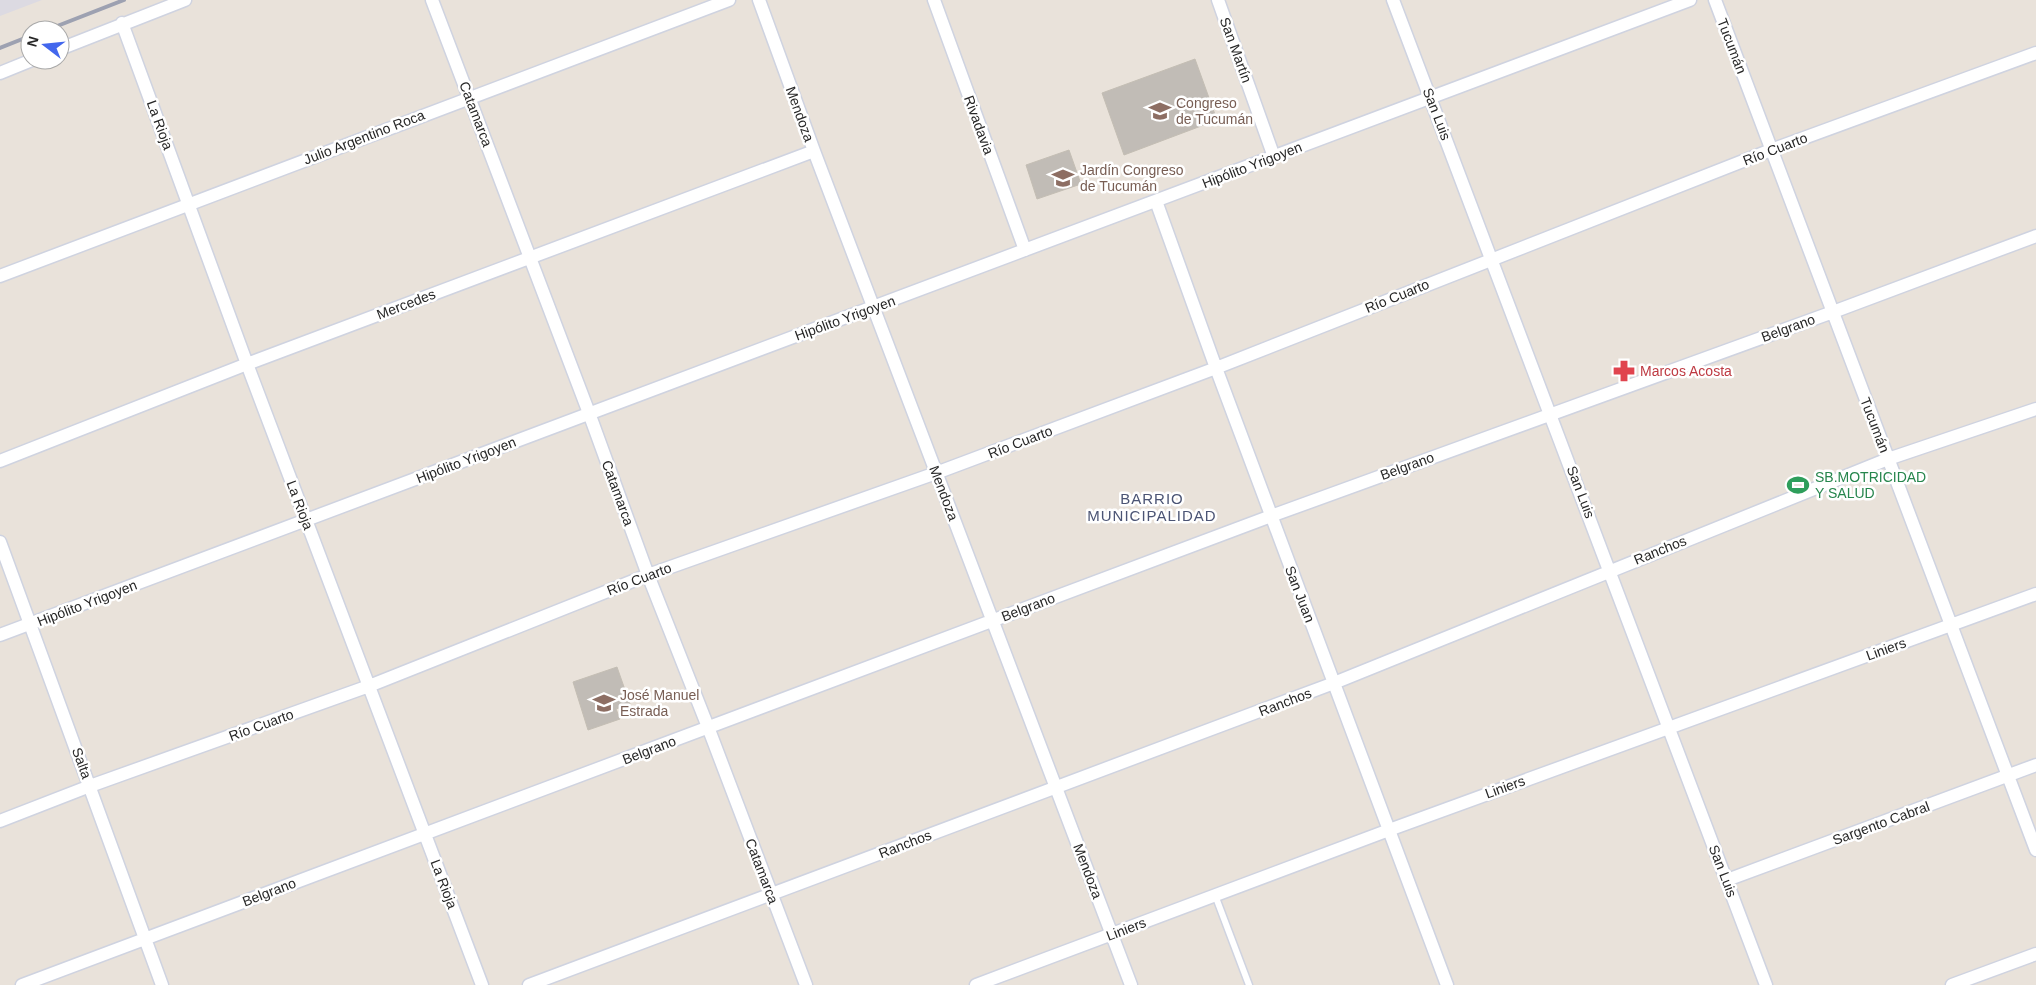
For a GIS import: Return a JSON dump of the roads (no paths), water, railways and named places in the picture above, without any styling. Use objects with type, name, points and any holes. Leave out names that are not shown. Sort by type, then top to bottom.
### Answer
[{"type":"street","points":[[70,45],[184,0]]},
{"type":"street","name":"Catamarca","points":[[432,0],[589,413],[648,575],[806,985]]},
{"type":"street","name":"Julio Argentino Roca","points":[[0,276],[729,0]]},
{"type":"street","name":"Mendoza","points":[[759,0],[814,151],[1131,985]]},
{"type":"street","name":"Rivadavia","points":[[934,0],[1025,250]]},
{"type":"street","name":"San Martín","points":[[1218,0],[1274,157]]},
{"type":"street","name":"San Luis","points":[[1394,0],[1550,414],[1611,570],[1766,985]]},
{"type":"street","name":"Hipólito Yrigoyen","points":[[0,635],[1690,0]]},
{"type":"street","name":"Tucumán","points":[[1715,0],[2036,850]]},
{"type":"street","name":"La Rioja","points":[[122,24],[247,364],[482,985]]},
{"type":"street","name":"Río Cuarto","points":[[0,821],[90,786],[369,686],[648,575],[936,473],[1216,368],[1771,150],[2036,53]]},
{"type":"street","points":[[0,73],[20,65]]},
{"type":"street","name":"Mercedes","points":[[0,461],[247,364],[814,151]]},
{"type":"street","name":"San Juan","points":[[1156,201],[1216,368],[1447,985]]},
{"type":"street","name":"Belgrano","points":[[22,985],[1271,516],[1833,312],[2036,236]]},
{"type":"street","name":"Ranchos","points":[[530,985],[1334,683],[1888,459],[2036,409]]},
{"type":"street","name":"Salta","points":[[0,542],[162,985]]},
{"type":"street","name":"Liniers","points":[[976,985],[1389,830],[2036,594]]},
{"type":"street","name":"Sargento Cabral","points":[[1727,880],[2036,765]]},
{"type":"street","points":[[1952,985],[2036,954]]},
{"type":"lane","points":[[1215,895],[1249,985]]},
{"type":"railway","points":[[70,21],[124,0]]},
{"type":"railway","points":[[0,48],[20,40]]},
{"type":"place","name":"Congreso de Tucumán","points":[[1160,111]]},
{"type":"place","name":"Jardín Congreso de Tucumán","points":[[1063,178]]},
{"type":"place","name":"Marcos Acosta","points":[[1624,371]]},
{"type":"place","name":"SB.MOTRICIDAD Y SALUD","points":[[1798,485]]},
{"type":"place","name":"José Manuel Estrada","points":[[604,703]]},
{"type":"district","name":"BARRIO MUNICIPALIDAD","points":[[1152,508]]}]
